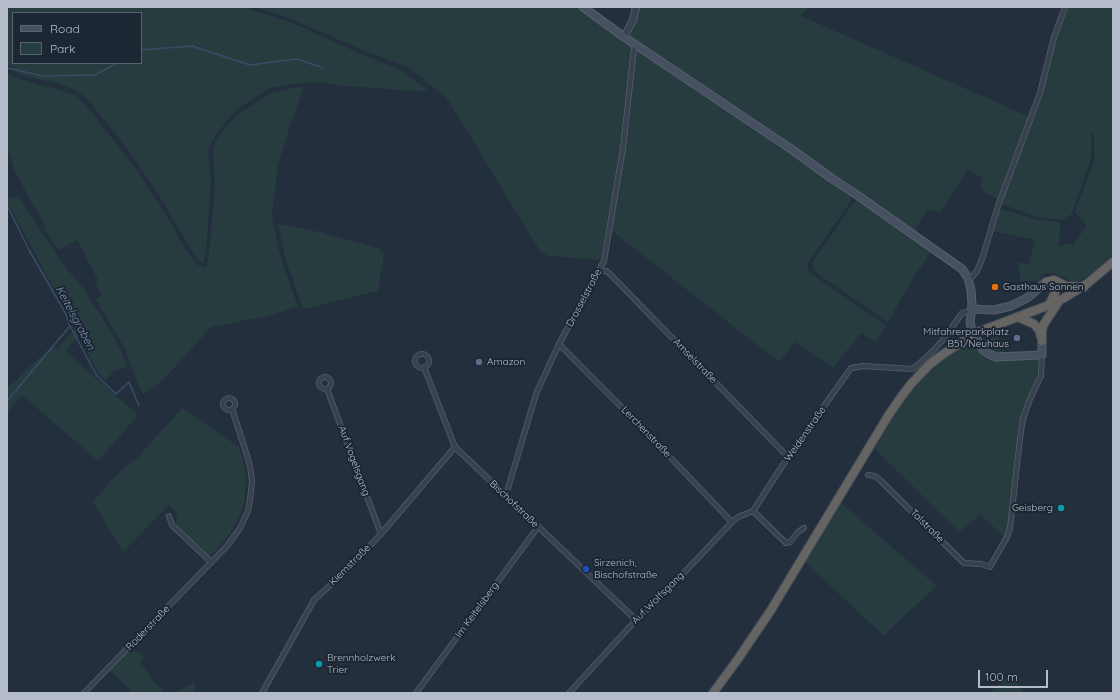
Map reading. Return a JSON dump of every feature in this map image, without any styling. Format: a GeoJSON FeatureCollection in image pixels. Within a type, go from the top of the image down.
{"type":"FeatureCollection","features":[{"type":"Feature","properties":{"kind":"highway"},"geometry":{"type":"LineString","coordinates":[[713,693],[738,659],[770,610],[888,416],[914,380],[929,365],[969,337],[978,332],[1060,300],[1084,287],[1113,262]]}},
{"type":"Feature","properties":{"kind":"highway"},"geometry":{"type":"LineString","coordinates":[[1046,282],[1054,280],[1066,286],[1084,287]]}},
{"type":"Feature","properties":{"kind":"highway"},"geometry":{"type":"LineString","coordinates":[[1046,282],[1053,285],[1055,290],[1049,305]]}},
{"type":"Feature","properties":{"kind":"highway"},"geometry":{"type":"LineString","coordinates":[[1042,341],[1042,330],[1044,324],[1060,300]]}},
{"type":"Feature","properties":{"kind":"highway"},"geometry":{"type":"LineString","coordinates":[[1017,317],[1032,323],[1037,327],[1042,341]]}},
{"type":"Feature","properties":{"kind":"main road"},"geometry":{"type":"LineString","coordinates":[[583,7],[635,45],[794,151],[962,269],[969,280],[971,290],[972,311],[970,323],[973,333],[983,350],[996,357],[1042,355],[1042,341]]}},
{"type":"Feature","properties":{"kind":"main road"},"geometry":{"type":"LineString","coordinates":[[972,311],[994,310],[1011,306],[1027,298],[1046,282]]}},
{"type":"Feature","properties":{"kind":"street"},"geometry":{"type":"LineString","coordinates":[[624,37],[633,20],[636,7]]}},
{"type":"Feature","properties":{"kind":"street"},"geometry":{"type":"LineString","coordinates":[[969,280],[977,271],[998,206],[1040,93],[1054,37],[1065,7]]}},
{"type":"Feature","properties":{"kind":"street","name":"Drosselstraße"},"geometry":{"type":"LineString","coordinates":[[506,495],[536,394],[559,344],[604,261],[623,148],[635,45]]}},
{"type":"Feature","properties":{"kind":"street","name":"Amselstraße"},"geometry":{"type":"LineString","coordinates":[[599,270],[609,273],[788,457]]}},
{"type":"Feature","properties":{"kind":"street","name":"Weidenstraße"},"geometry":{"type":"LineString","coordinates":[[753,511],[788,457],[851,368],[863,366],[913,369],[929,355],[962,313],[972,311]]}},
{"type":"Feature","properties":{"kind":"street","name":"Lerchenstraße"},"geometry":{"type":"LineString","coordinates":[[559,344],[732,522]]}},
{"type":"Feature","properties":{"kind":"street","name":"Talstraße"},"geometry":{"type":"LineString","coordinates":[[868,475],[875,476],[881,481],[964,563],[981,564],[990,567],[1007,537],[1010,528],[1023,419],[1030,399],[1041,376],[1042,355]]}},
{"type":"Feature","properties":{"kind":"street","name":"Bischofstraße"},"geometry":{"type":"LineString","coordinates":[[424,368],[455,447],[636,620]]}},
{"type":"Feature","properties":{"kind":"street","name":"Auf Vogelsgang"},"geometry":{"type":"LineString","coordinates":[[328,389],[381,534]]}},
{"type":"Feature","properties":{"kind":"street","name":"Roderstraße"},"geometry":{"type":"LineString","coordinates":[[84,693],[212,562],[233,539],[240,528],[250,500],[252,481],[250,466],[232,409]]}},
{"type":"Feature","properties":{"kind":"street","name":"Kiemstraße"},"geometry":{"type":"LineString","coordinates":[[262,693],[314,600],[348,569],[381,534],[455,447]]}},
{"type":"Feature","properties":{"kind":"street"},"geometry":{"type":"LineString","coordinates":[[753,511],[786,543],[790,542],[798,532],[804,528]]}},
{"type":"Feature","properties":{"kind":"street","name":"Auf Wolfsgang"},"geometry":{"type":"LineString","coordinates":[[569,693],[636,620],[681,576],[732,522],[738,517],[753,511]]}},
{"type":"Feature","properties":{"kind":"street"},"geometry":{"type":"LineString","coordinates":[[169,516],[172,525],[212,562]]}},
{"type":"Feature","properties":{"kind":"street","name":"Im Keitelsberg"},"geometry":{"type":"LineString","coordinates":[[416,693],[538,527]]}},
{"type":"Feature","properties":{"kind":"green space"},"geometry":{"type":"Polygon","coordinates":[[[7,7],[244,7],[290,22],[403,71],[429,92],[346,86],[318,82],[291,84],[271,88],[236,110],[216,135],[208,149],[211,179],[206,252],[203,263],[197,259],[157,192],[128,150],[82,94],[74,89],[48,80],[45,81],[18,74],[16,69],[7,65],[7,7]]]}},
{"type":"Feature","properties":{"kind":"green space"},"geometry":{"type":"Polygon","coordinates":[[[254,7],[579,7],[631,44],[632,51],[622,136],[601,258],[590,259],[548,256],[540,251],[448,100],[410,69],[286,17],[254,7]]]}},
{"type":"Feature","properties":{"kind":"green space"},"geometry":{"type":"Polygon","coordinates":[[[638,7],[809,7],[801,16],[1030,117],[998,200],[980,189],[982,178],[968,169],[941,212],[927,210],[913,233],[630,37],[638,7]]]}},
{"type":"Feature","properties":{"kind":"green space"},"geometry":{"type":"Polygon","coordinates":[[[1066,7],[1113,7],[1113,255],[1102,266],[1075,283],[1052,273],[1046,273],[1040,276],[1041,281],[1037,285],[1036,280],[1021,282],[1018,262],[1029,265],[1035,240],[992,231],[999,210],[1001,209],[1038,220],[1060,222],[1059,246],[1070,243],[1073,245],[1087,225],[1075,212],[1094,160],[1094,135],[1091,133],[1091,157],[1071,215],[1063,220],[1041,218],[1001,204],[1028,130],[1057,30],[1066,7]]]}},
{"type":"Feature","properties":{"kind":"green space"},"geometry":{"type":"Polygon","coordinates":[[[639,51],[763,133],[851,195],[851,201],[808,263],[808,269],[812,274],[886,326],[876,342],[861,333],[833,368],[795,342],[779,362],[611,230],[630,114],[635,56],[639,51]]]}},
{"type":"Feature","properties":{"kind":"green space"},"geometry":{"type":"Polygon","coordinates":[[[7,73],[20,79],[76,95],[90,110],[138,172],[196,264],[205,268],[207,266],[209,254],[215,188],[213,150],[215,142],[229,123],[241,112],[269,94],[301,86],[303,89],[278,166],[272,216],[279,252],[298,307],[267,316],[211,327],[163,380],[143,394],[125,349],[96,299],[102,295],[95,284],[98,280],[77,240],[59,250],[44,229],[46,228],[15,172],[7,146],[7,73]]]}},
{"type":"Feature","properties":{"kind":"green space"},"geometry":{"type":"Polygon","coordinates":[[[17,197],[20,199],[67,269],[82,287],[102,317],[120,348],[127,367],[114,371],[105,381],[98,372],[79,336],[65,351],[138,415],[98,461],[22,395],[7,413],[7,387],[52,346],[57,350],[75,328],[7,201],[7,198],[17,197]]]}},
{"type":"Feature","properties":{"kind":"green space"},"geometry":{"type":"Polygon","coordinates":[[[859,201],[931,251],[888,322],[815,272],[812,264],[853,203],[859,201]]]}},
{"type":"Feature","properties":{"kind":"green space"},"geometry":{"type":"Polygon","coordinates":[[[278,224],[320,232],[378,248],[384,253],[378,291],[304,309],[285,258],[278,224]]]}},
{"type":"Feature","properties":{"kind":"green space"},"geometry":{"type":"Polygon","coordinates":[[[999,332],[998,342],[1003,353],[996,353],[986,348],[982,342],[993,337],[991,334],[999,332]]]}},
{"type":"Feature","properties":{"kind":"green space"},"geometry":{"type":"Polygon","coordinates":[[[974,343],[983,353],[1034,359],[1038,360],[1039,363],[1038,376],[1025,405],[1018,427],[1009,522],[1004,537],[981,515],[959,532],[875,449],[885,429],[902,402],[928,372],[942,359],[955,351],[974,343]]]}},
{"type":"Feature","properties":{"kind":"green space"},"geometry":{"type":"Polygon","coordinates":[[[182,408],[239,447],[246,479],[244,504],[241,514],[230,534],[211,556],[208,556],[177,527],[176,512],[169,505],[123,552],[93,502],[115,476],[139,456],[182,408]]]}},
{"type":"Feature","properties":{"kind":"green space"},"geometry":{"type":"Polygon","coordinates":[[[841,503],[937,586],[884,636],[805,562],[841,503]]]}},
{"type":"Feature","properties":{"kind":"green space"},"geometry":{"type":"Polygon","coordinates":[[[130,651],[140,653],[144,659],[140,662],[150,675],[149,677],[165,693],[133,693],[110,671],[126,653],[130,651]]]}},
{"type":"Feature","properties":{"kind":"green space"},"geometry":{"type":"Polygon","coordinates":[[[1012,673],[1023,693],[989,693],[1012,673]]]}},
{"type":"Feature","properties":{"kind":"green space"},"geometry":{"type":"Polygon","coordinates":[[[194,682],[196,687],[193,691],[194,693],[176,693],[194,682]]]}},
{"type":"Feature","properties":{"kind":"waterway"},"geometry":{"type":"LineString","coordinates":[[142,50],[192,46],[250,65],[297,59],[323,68]]}},
{"type":"Feature","properties":{"kind":"waterway"},"geometry":{"type":"LineString","coordinates":[[7,68],[43,76],[95,75],[115,64]]}},
{"type":"Feature","properties":{"kind":"waterway","name":"Keitelsgraben"},"geometry":{"type":"LineString","coordinates":[[7,205],[29,250],[66,314],[70,326],[97,376],[116,394],[129,382],[139,406]]}},
{"type":"Feature","properties":{"kind":"waterway"},"geometry":{"type":"LineString","coordinates":[[7,401],[70,326]]}},
{"type":"Feature","properties":{"kind":"place","name":"Gasthaus Sonnen"},"geometry":{"type":"Point","coordinates":[995,287]}},
{"type":"Feature","properties":{"kind":"place","name":"Mitfahrerparkplatz B51/Neuhaus"},"geometry":{"type":"Point","coordinates":[1017,338]}},
{"type":"Feature","properties":{"kind":"place","name":"Amazon"},"geometry":{"type":"Point","coordinates":[479,362]}},
{"type":"Feature","properties":{"kind":"place","name":"Geisberg"},"geometry":{"type":"Point","coordinates":[1061,508]}},
{"type":"Feature","properties":{"kind":"place","name":"Sirzenich, Bischofstraße"},"geometry":{"type":"Point","coordinates":[586,569]}},
{"type":"Feature","properties":{"kind":"place","name":"Brennholzwerk Trier"},"geometry":{"type":"Point","coordinates":[319,664]}}]}
